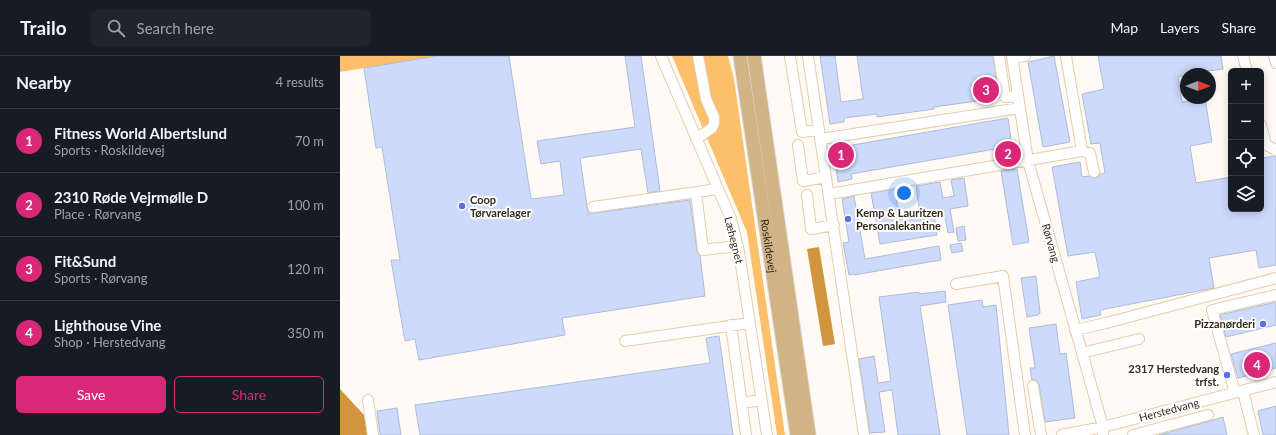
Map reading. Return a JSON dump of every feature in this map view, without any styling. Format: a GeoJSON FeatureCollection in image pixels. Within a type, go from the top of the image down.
{"type":"FeatureCollection","features":[{"type":"Feature","properties":{"kind":"main road","name":"Roskildevej"},"geometry":{"type":"LineString","coordinates":[[740,56],[796,435]]}},
{"type":"Feature","properties":{"kind":"main road","name":"Roskildevej"},"geometry":{"type":"LineString","coordinates":[[753,58],[809,435]]}},
{"type":"Feature","properties":{"kind":"street","name":"Læhegnet"},"geometry":{"type":"LineString","coordinates":[[661,56],[731,219],[750,323],[767,435]]}},
{"type":"Feature","properties":{"kind":"street"},"geometry":{"type":"LineString","coordinates":[[696,139],[712,128],[714,123],[714,117],[706,99],[698,56]]}},
{"type":"Feature","properties":{"kind":"street"},"geometry":{"type":"LineString","coordinates":[[790,56],[802,132],[820,135],[1020,108]]}},
{"type":"Feature","properties":{"kind":"street"},"geometry":{"type":"LineString","coordinates":[[808,56],[864,435]]}},
{"type":"Feature","properties":{"kind":"street"},"geometry":{"type":"LineString","coordinates":[[999,56],[1006,98],[1018,96]]}},
{"type":"Feature","properties":{"kind":"street"},"geometry":{"type":"LineString","coordinates":[[1012,57],[1025,56]]}},
{"type":"Feature","properties":{"kind":"street"},"geometry":{"type":"LineString","coordinates":[[1066,56],[1082,151]]}},
{"type":"Feature","properties":{"kind":"street"},"geometry":{"type":"LineString","coordinates":[[1242,56],[1246,68]]}},
{"type":"Feature","properties":{"kind":"street"},"geometry":{"type":"LineString","coordinates":[[1274,56],[1276,63]]}},
{"type":"Feature","properties":{"kind":"street","name":"Rørvang"},"geometry":{"type":"LineString","coordinates":[[1012,57],[1028,161],[1103,431]]}},
{"type":"Feature","properties":{"kind":"street"},"geometry":{"type":"LineString","coordinates":[[1264,137],[1266,145],[1276,150]]}},
{"type":"Feature","properties":{"kind":"street"},"geometry":{"type":"LineString","coordinates":[[798,145],[803,181],[826,177]]}},
{"type":"Feature","properties":{"kind":"street"},"geometry":{"type":"LineString","coordinates":[[829,194],[1082,151],[1090,153],[1094,172]]}},
{"type":"Feature","properties":{"kind":"street"},"geometry":{"type":"LineString","coordinates":[[593,207],[718,189]]}},
{"type":"Feature","properties":{"kind":"street"},"geometry":{"type":"LineString","coordinates":[[696,192],[703,250],[737,246]]}},
{"type":"Feature","properties":{"kind":"street"},"geometry":{"type":"LineString","coordinates":[[807,195],[811,228],[834,225]]}},
{"type":"Feature","properties":{"kind":"street"},"geometry":{"type":"LineString","coordinates":[[956,284],[1003,276],[1025,435]]}},
{"type":"Feature","properties":{"kind":"street"},"geometry":{"type":"LineString","coordinates":[[1075,330],[1276,278]]}},
{"type":"Feature","properties":{"kind":"street"},"geometry":{"type":"LineString","coordinates":[[1254,435],[1212,310],[1276,295]]}},
{"type":"Feature","properties":{"kind":"street"},"geometry":{"type":"LineString","coordinates":[[625,341],[750,323]]}},
{"type":"Feature","properties":{"kind":"street"},"geometry":{"type":"LineString","coordinates":[[731,325],[746,435]]}},
{"type":"Feature","properties":{"kind":"street"},"geometry":{"type":"LineString","coordinates":[[1082,353],[1139,339]]}},
{"type":"Feature","properties":{"kind":"street","name":"Herstedvang"},"geometry":{"type":"LineString","coordinates":[[1062,435],[1114,430],[1276,382]]}},
{"type":"Feature","properties":{"kind":"street"},"geometry":{"type":"LineString","coordinates":[[1033,386],[1041,435]]}},
{"type":"Feature","properties":{"kind":"street"},"geometry":{"type":"LineString","coordinates":[[368,400],[373,435]]}},
{"type":"Feature","properties":{"kind":"street"},"geometry":{"type":"LineString","coordinates":[[742,403],[761,400]]}},
{"type":"Feature","properties":{"kind":"street"},"geometry":{"type":"LineString","coordinates":[[1133,435],[1208,415]]}},
{"type":"Feature","properties":{"kind":"shaded area"},"geometry":{"type":"Polygon","coordinates":[[[340,56],[437,56],[340,72],[340,56]]]}},
{"type":"Feature","properties":{"kind":"shaded area"},"geometry":{"type":"Polygon","coordinates":[[[672,56],[728,56],[734,79],[785,435],[777,435],[747,232],[672,56]]]}},
{"type":"Feature","properties":{"kind":"shaded area"},"geometry":{"type":"Polygon","coordinates":[[[819,247],[835,344],[823,346],[807,249],[819,247]]]}},
{"type":"Feature","properties":{"kind":"shaded area"},"geometry":{"type":"Polygon","coordinates":[[[340,389],[364,415],[367,435],[340,435],[340,389]]]}},
{"type":"Feature","properties":{"kind":"building","name":"Coop Tørvarelager"},"geometry":{"type":"Polygon","coordinates":[[[437,56],[509,56],[531,199],[564,195],[560,161],[541,164],[537,141],[635,127],[625,56],[641,56],[660,191],[648,193],[641,149],[580,158],[588,213],[690,200],[697,251],[700,256],[705,296],[562,318],[565,335],[419,360],[415,339],[405,341],[391,260],[400,260],[382,147],[376,148],[364,68],[437,56]]]}},
{"type":"Feature","properties":{"kind":"building"},"geometry":{"type":"Polygon","coordinates":[[[820,56],[835,56],[841,102],[863,99],[857,56],[993,56],[999,98],[877,117],[877,114],[844,118],[844,122],[830,124],[820,56]]]}},
{"type":"Feature","properties":{"kind":"building"},"geometry":{"type":"Polygon","coordinates":[[[1054,56],[1070,142],[1043,147],[1028,62],[1054,56]]]}},
{"type":"Feature","properties":{"kind":"building"},"geometry":{"type":"Polygon","coordinates":[[[1098,56],[1221,56],[1223,69],[1180,68],[1180,76],[1178,77],[1180,104],[1206,104],[1212,142],[1190,146],[1196,183],[1228,178],[1228,212],[1264,212],[1264,158],[1276,156],[1276,265],[1259,268],[1256,250],[1209,258],[1214,288],[1100,310],[1101,315],[1082,319],[1076,282],[1100,277],[1095,252],[1068,256],[1052,167],[1080,162],[1082,177],[1089,176],[1095,178],[1100,174],[1105,173],[1100,143],[1091,144],[1082,94],[1104,89],[1098,56]]]}},
{"type":"Feature","properties":{"kind":"building"},"geometry":{"type":"Polygon","coordinates":[[[1008,118],[1013,155],[1003,157],[1001,148],[851,174],[852,179],[838,182],[833,144],[847,142],[847,146],[1008,118]]]}},
{"type":"Feature","properties":{"kind":"building"},"geometry":{"type":"Polygon","coordinates":[[[1017,169],[1029,242],[1013,245],[1001,171],[1017,169]]]}},
{"type":"Feature","properties":{"kind":"building"},"geometry":{"type":"Polygon","coordinates":[[[964,178],[968,206],[950,209],[954,232],[948,233],[944,212],[934,214],[937,235],[880,244],[871,193],[895,189],[899,218],[920,214],[916,186],[940,182],[943,198],[954,196],[951,180],[964,178]]]}},
{"type":"Feature","properties":{"kind":"building"},"geometry":{"type":"Polygon","coordinates":[[[854,196],[865,259],[939,246],[941,260],[849,275],[843,243],[849,242],[842,199],[854,196]]]}},
{"type":"Feature","properties":{"kind":"building"},"geometry":{"type":"Polygon","coordinates":[[[964,226],[966,240],[958,241],[956,228],[964,226]]]}},
{"type":"Feature","properties":{"kind":"building"},"geometry":{"type":"Polygon","coordinates":[[[961,243],[963,251],[952,253],[950,245],[961,243]]]}},
{"type":"Feature","properties":{"kind":"building"},"geometry":{"type":"Polygon","coordinates":[[[1036,276],[1040,313],[1038,315],[1027,317],[1021,278],[1036,276]]]}},
{"type":"Feature","properties":{"kind":"building"},"geometry":{"type":"Polygon","coordinates":[[[945,291],[946,302],[920,306],[940,435],[898,435],[892,390],[879,392],[885,432],[870,433],[859,359],[874,356],[878,383],[891,381],[879,297],[919,292],[919,294],[945,291]]]}},
{"type":"Feature","properties":{"kind":"building"},"geometry":{"type":"Polygon","coordinates":[[[982,300],[983,307],[996,305],[1009,435],[967,435],[948,305],[982,300]]]}},
{"type":"Feature","properties":{"kind":"building"},"geometry":{"type":"Polygon","coordinates":[[[1276,302],[1276,325],[1226,337],[1220,315],[1276,302]]]}},
{"type":"Feature","properties":{"kind":"building"},"geometry":{"type":"Polygon","coordinates":[[[1056,324],[1060,354],[1066,353],[1075,418],[1045,422],[1039,385],[1036,380],[1032,380],[1030,368],[1035,368],[1029,328],[1056,324]]]}},
{"type":"Feature","properties":{"kind":"building"},"geometry":{"type":"Polygon","coordinates":[[[719,336],[733,435],[420,435],[415,405],[710,363],[706,338],[719,336]]]}},
{"type":"Feature","properties":{"kind":"building"},"geometry":{"type":"Polygon","coordinates":[[[1276,343],[1276,368],[1238,378],[1231,354],[1276,343]]]}},
{"type":"Feature","properties":{"kind":"building"},"geometry":{"type":"Polygon","coordinates":[[[1276,406],[1276,435],[1263,435],[1258,411],[1276,406]]]}},
{"type":"Feature","properties":{"kind":"building"},"geometry":{"type":"Polygon","coordinates":[[[397,408],[401,435],[380,435],[377,411],[397,408]]]}},
{"type":"Feature","properties":{"kind":"building"},"geometry":{"type":"Polygon","coordinates":[[[1223,417],[1227,435],[1159,435],[1210,421],[1223,417]]]}},
{"type":"Feature","properties":{"kind":"place","name":"Fit&Sund"},"geometry":{"type":"Point","coordinates":[986,90]}},
{"type":"Feature","properties":{"kind":"place","name":"2310 Røde Vejrmølle D"},"geometry":{"type":"Point","coordinates":[1008,154]}},
{"type":"Feature","properties":{"kind":"place","name":"Fitness World Albertslund"},"geometry":{"type":"Point","coordinates":[841,155]}},
{"type":"Feature","properties":{"kind":"place","name":"Coop Tørvarelager"},"geometry":{"type":"Point","coordinates":[462,206]}},
{"type":"Feature","properties":{"kind":"place","name":"Kemp & Lauritzen Personalekantine"},"geometry":{"type":"Point","coordinates":[848,219]}},
{"type":"Feature","properties":{"kind":"place","name":"Pizzanørderi"},"geometry":{"type":"Point","coordinates":[1263,324]}},
{"type":"Feature","properties":{"kind":"place","name":"Lighthouse Vine"},"geometry":{"type":"Point","coordinates":[1257,365]}},
{"type":"Feature","properties":{"kind":"place","name":"2317 Herstedvang trfst."},"geometry":{"type":"Point","coordinates":[1227,375]}}]}
